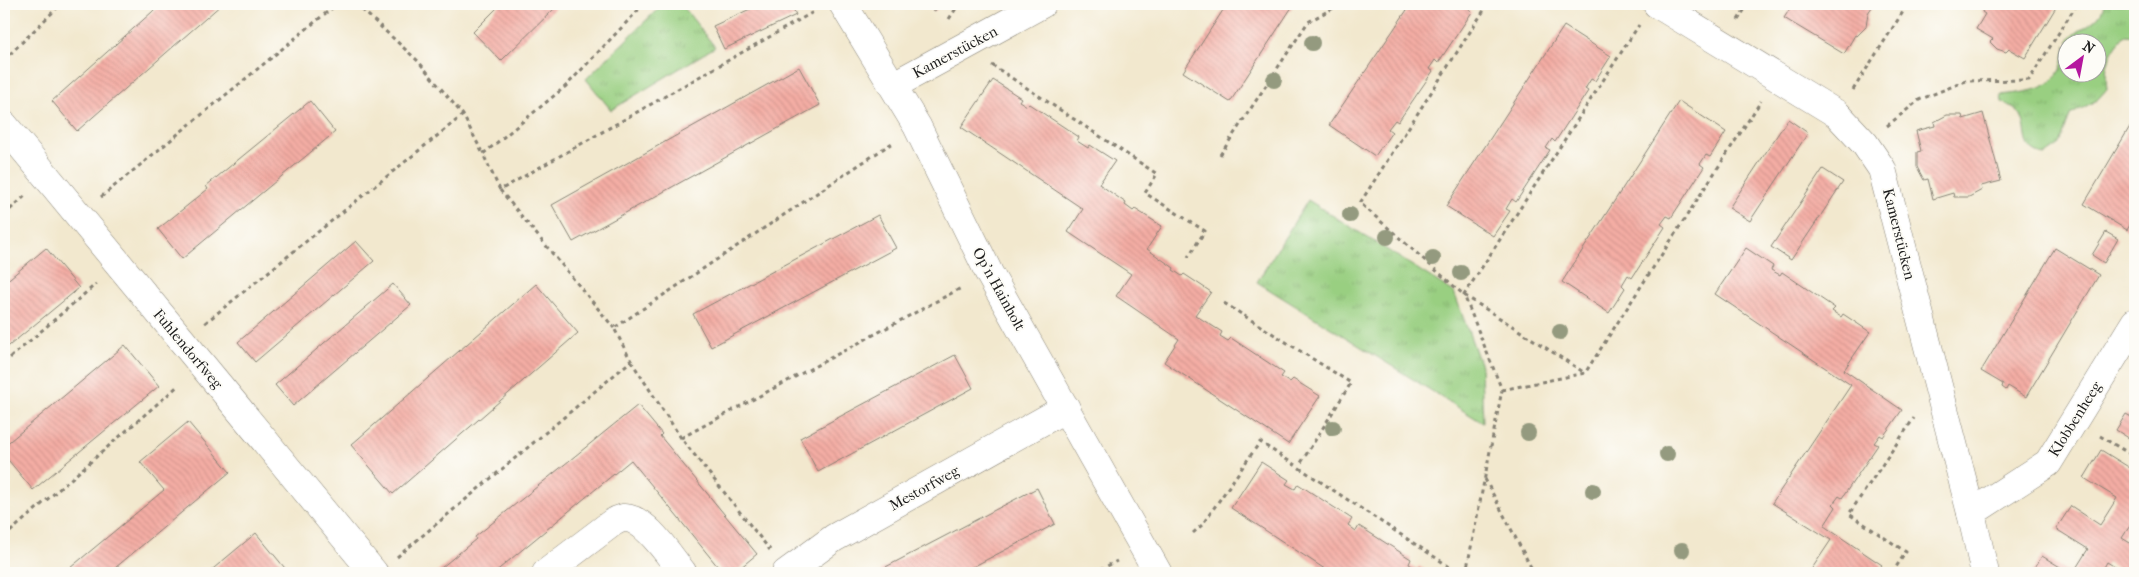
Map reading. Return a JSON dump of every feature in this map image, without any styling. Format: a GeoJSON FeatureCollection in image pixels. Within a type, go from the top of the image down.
{"type":"FeatureCollection","features":[{"type":"Feature","properties":{"kind":"street","name":"Kamerstücken"},"geometry":{"type":"LineString","coordinates":[[894,85],[1042,4]]}},
{"type":"Feature","properties":{"kind":"street","name":"Op'n Hainholt"},"geometry":{"type":"LineString","coordinates":[[832,6],[894,85],[917,126],[989,273],[1158,573]]}},
{"type":"Feature","properties":{"kind":"street","name":"Kamerstücken"},"geometry":{"type":"LineString","coordinates":[[1650,12],[1777,77],[1838,114],[1866,144],[1882,169],[1972,513],[1985,573]]}},
{"type":"Feature","properties":{"kind":"street","name":"Fuhlendorfweg"},"geometry":{"type":"LineString","coordinates":[[4,124],[202,366],[383,567]]}},
{"type":"Feature","properties":{"kind":"street","name":"Klobbenheeg"},"geometry":{"type":"LineString","coordinates":[[1972,513],[2048,463],[2135,322]]}},
{"type":"Feature","properties":{"kind":"street","name":"Mestorfweg"},"geometry":{"type":"LineString","coordinates":[[786,573],[834,538],[1066,408]]}},
{"type":"Feature","properties":{"kind":"street"},"geometry":{"type":"LineString","coordinates":[[546,573],[612,523],[623,518],[636,520],[646,528],[683,573]]}},
{"type":"Feature","properties":{"kind":"path"},"geometry":{"type":"LineString","coordinates":[[4,60],[60,4]]}},
{"type":"Feature","properties":{"kind":"path"},"geometry":{"type":"LineString","coordinates":[[78,216],[337,4]]}},
{"type":"Feature","properties":{"kind":"path"},"geometry":{"type":"LineString","coordinates":[[356,4],[418,61],[463,115],[484,154],[500,190],[614,328],[631,361],[681,438],[786,573]]}},
{"type":"Feature","properties":{"kind":"path"},"geometry":{"type":"LineString","coordinates":[[484,154],[566,86],[644,4]]}},
{"type":"Feature","properties":{"kind":"path"},"geometry":{"type":"LineString","coordinates":[[1220,155],[1308,22],[1336,8],[1338,4]]}},
{"type":"Feature","properties":{"kind":"path"},"geometry":{"type":"LineString","coordinates":[[1488,4],[1360,203],[1464,295],[1585,373]]}},
{"type":"Feature","properties":{"kind":"path"},"geometry":{"type":"LineString","coordinates":[[1838,114],[1908,4]]}},
{"type":"Feature","properties":{"kind":"path"},"geometry":{"type":"LineString","coordinates":[[1866,144],[1919,100],[1966,81],[2029,80],[2077,4]]}},
{"type":"Feature","properties":{"kind":"path"},"geometry":{"type":"LineString","coordinates":[[500,190],[832,6]]}},
{"type":"Feature","properties":{"kind":"path"},"geometry":{"type":"LineString","coordinates":[[1464,295],[1650,12]]}},
{"type":"Feature","properties":{"kind":"path"},"geometry":{"type":"LineString","coordinates":[[970,44],[982,59],[1157,174],[1145,193],[1205,231],[1188,257]]}},
{"type":"Feature","properties":{"kind":"path"},"geometry":{"type":"LineString","coordinates":[[1502,390],[1585,373],[1777,77]]}},
{"type":"Feature","properties":{"kind":"path"},"geometry":{"type":"LineString","coordinates":[[182,342],[463,115]]}},
{"type":"Feature","properties":{"kind":"path"},"geometry":{"type":"LineString","coordinates":[[614,328],[917,126]]}},
{"type":"Feature","properties":{"kind":"path"},"geometry":{"type":"LineString","coordinates":[[4,363],[118,265]]}},
{"type":"Feature","properties":{"kind":"path"},"geometry":{"type":"LineString","coordinates":[[681,438],[989,273]]}},
{"type":"Feature","properties":{"kind":"path"},"geometry":{"type":"LineString","coordinates":[[1464,295],[1502,390],[1466,573]]}},
{"type":"Feature","properties":{"kind":"path"},"geometry":{"type":"LineString","coordinates":[[1224,303],[1351,383],[1299,466]]}},
{"type":"Feature","properties":{"kind":"path"},"geometry":{"type":"LineString","coordinates":[[383,567],[631,361]]}},
{"type":"Feature","properties":{"kind":"path"},"geometry":{"type":"LineString","coordinates":[[4,537],[202,366]]}},
{"type":"Feature","properties":{"kind":"path"},"geometry":{"type":"LineString","coordinates":[[1892,573],[1906,552],[1850,514],[1937,384]]}},
{"type":"Feature","properties":{"kind":"path"},"geometry":{"type":"LineString","coordinates":[[2074,421],[2135,457]]}},
{"type":"Feature","properties":{"kind":"path"},"geometry":{"type":"LineString","coordinates":[[1193,533],[1202,525],[1260,442],[1459,573]]}},
{"type":"Feature","properties":{"kind":"path"},"geometry":{"type":"LineString","coordinates":[[1485,478],[1534,573]]}},
{"type":"Feature","properties":{"kind":"green space"},"geometry":{"type":"Polygon","coordinates":[[[663,4],[681,4],[715,47],[611,110],[586,79],[663,4]]]}},
{"type":"Feature","properties":{"kind":"green space"},"geometry":{"type":"Polygon","coordinates":[[[2104,4],[2135,4],[2135,36],[2125,35],[2111,54],[2106,73],[2106,32],[2077,32],[2094,21],[2102,11],[2104,4]]]}},
{"type":"Feature","properties":{"kind":"green space"},"geometry":{"type":"Polygon","coordinates":[[[2106,73],[2107,89],[2097,100],[2070,115],[2060,144],[2044,155],[2030,148],[2021,116],[2017,110],[2002,102],[2001,95],[2037,89],[2056,76],[2056,82],[2106,82],[2106,73]]]}},
{"type":"Feature","properties":{"kind":"green space"},"geometry":{"type":"Polygon","coordinates":[[[1308,200],[1454,292],[1481,366],[1483,423],[1257,282],[1308,200]]]}},
{"type":"Feature","properties":{"kind":"building"},"geometry":{"type":"Polygon","coordinates":[[[161,4],[222,4],[77,131],[52,101],[161,4]]]}},
{"type":"Feature","properties":{"kind":"building"},"geometry":{"type":"Polygon","coordinates":[[[501,4],[559,4],[501,61],[473,32],[501,4]]]}},
{"type":"Feature","properties":{"kind":"building"},"geometry":{"type":"Polygon","coordinates":[[[761,4],[791,4],[796,15],[724,49],[713,26],[761,4]]]}},
{"type":"Feature","properties":{"kind":"building"},"geometry":{"type":"Polygon","coordinates":[[[923,4],[940,4],[935,11],[923,4]]]}},
{"type":"Feature","properties":{"kind":"building"},"geometry":{"type":"Polygon","coordinates":[[[1227,4],[1294,4],[1230,102],[1183,72],[1227,4]]]}},
{"type":"Feature","properties":{"kind":"building"},"geometry":{"type":"Polygon","coordinates":[[[1411,4],[1473,4],[1469,10],[1472,12],[1438,63],[1435,60],[1429,69],[1433,71],[1398,122],[1395,120],[1388,129],[1392,132],[1375,156],[1329,125],[1411,4]]]}},
{"type":"Feature","properties":{"kind":"building"},"geometry":{"type":"Polygon","coordinates":[[[1793,4],[1874,4],[1868,13],[1866,27],[1857,36],[1855,35],[1844,54],[1784,18],[1793,4]]]}},
{"type":"Feature","properties":{"kind":"building"},"geometry":{"type":"Polygon","coordinates":[[[1985,4],[2058,4],[2025,58],[2009,49],[2006,52],[1997,49],[1990,42],[1993,39],[1976,29],[1985,14],[1982,12],[1985,4]]]}},
{"type":"Feature","properties":{"kind":"building"},"geometry":{"type":"Polygon","coordinates":[[[1564,26],[1611,56],[1595,81],[1591,79],[1585,89],[1588,91],[1555,142],[1552,139],[1546,148],[1550,150],[1516,202],[1512,199],[1506,209],[1510,211],[1493,236],[1446,206],[1564,26]]]}},
{"type":"Feature","properties":{"kind":"building"},"geometry":{"type":"Polygon","coordinates":[[[799,67],[820,105],[573,242],[552,205],[799,67]]]}},
{"type":"Feature","properties":{"kind":"building"},"geometry":{"type":"Polygon","coordinates":[[[993,80],[1021,98],[1019,101],[1027,106],[1029,104],[1079,137],[1077,141],[1088,148],[1090,145],[1115,161],[1099,184],[1126,203],[1125,205],[1133,211],[1135,209],[1162,226],[1147,249],[1174,268],[1173,270],[1182,276],[1184,274],[1211,292],[1195,315],[1222,332],[1220,336],[1228,341],[1231,338],[1284,373],[1281,377],[1290,382],[1293,379],[1320,396],[1288,444],[1164,362],[1179,339],[1116,296],[1131,274],[1068,232],[1083,209],[961,127],[993,80]]]}},
{"type":"Feature","properties":{"kind":"building"},"geometry":{"type":"Polygon","coordinates":[[[310,101],[335,132],[182,259],[158,229],[208,189],[206,186],[310,101]]]}},
{"type":"Feature","properties":{"kind":"building"},"geometry":{"type":"Polygon","coordinates":[[[1679,101],[1726,132],[1710,157],[1706,155],[1700,164],[1704,167],[1671,218],[1667,216],[1661,224],[1665,227],[1632,278],[1628,275],[1622,285],[1625,288],[1609,313],[1562,282],[1679,101]]]}},
{"type":"Feature","properties":{"kind":"building"},"geometry":{"type":"Polygon","coordinates":[[[1983,113],[2001,181],[1981,186],[1982,190],[1969,197],[1954,197],[1953,193],[1933,199],[1928,179],[1924,180],[1917,167],[1917,152],[1921,151],[1916,131],[1935,126],[1934,122],[1947,115],[1962,115],[1963,119],[1983,113]]]}},
{"type":"Feature","properties":{"kind":"building"},"geometry":{"type":"Polygon","coordinates":[[[2135,118],[2135,216],[2127,230],[2084,204],[2135,118]]]}},
{"type":"Feature","properties":{"kind":"building"},"geometry":{"type":"Polygon","coordinates":[[[1788,119],[1808,133],[1750,221],[1729,208],[1788,119]]]}},
{"type":"Feature","properties":{"kind":"building"},"geometry":{"type":"Polygon","coordinates":[[[1823,169],[1843,182],[1791,260],[1771,247],[1823,169]]]}},
{"type":"Feature","properties":{"kind":"building"},"geometry":{"type":"Polygon","coordinates":[[[878,215],[896,248],[711,347],[693,314],[878,215]]]}},
{"type":"Feature","properties":{"kind":"building"},"geometry":{"type":"Polygon","coordinates":[[[2106,232],[2118,239],[2104,263],[2092,255],[2106,232]]]}},
{"type":"Feature","properties":{"kind":"building"},"geometry":{"type":"Polygon","coordinates":[[[356,241],[374,261],[255,362],[238,342],[356,241]]]}},
{"type":"Feature","properties":{"kind":"building"},"geometry":{"type":"Polygon","coordinates":[[[46,248],[79,288],[4,350],[4,283],[46,248]]]}},
{"type":"Feature","properties":{"kind":"building"},"geometry":{"type":"Polygon","coordinates":[[[1746,248],[1773,266],[1771,270],[1780,275],[1782,272],[1835,308],[1832,311],[1841,317],[1843,314],[1870,332],[1844,370],[1902,410],[1883,437],[1880,435],[1874,443],[1878,445],[1842,498],[1839,496],[1833,504],[1836,507],[1824,526],[1882,565],[1876,573],[1809,573],[1831,540],[1772,503],[1851,385],[1715,294],[1746,248]]]}},
{"type":"Feature","properties":{"kind":"building"},"geometry":{"type":"Polygon","coordinates":[[[2055,248],[2099,275],[2026,397],[2008,386],[2006,390],[2002,387],[2003,384],[1981,371],[2055,248]]]}},
{"type":"Feature","properties":{"kind":"building"},"geometry":{"type":"Polygon","coordinates":[[[393,284],[411,305],[293,406],[275,385],[393,284]]]}},
{"type":"Feature","properties":{"kind":"building"},"geometry":{"type":"Polygon","coordinates":[[[536,284],[578,333],[393,494],[351,445],[536,284]]]}},
{"type":"Feature","properties":{"kind":"building"},"geometry":{"type":"Polygon","coordinates":[[[125,345],[159,386],[33,490],[4,455],[4,446],[125,345]]]}},
{"type":"Feature","properties":{"kind":"building"},"geometry":{"type":"Polygon","coordinates":[[[955,355],[973,388],[818,472],[800,438],[955,355]]]}},
{"type":"Feature","properties":{"kind":"building"},"geometry":{"type":"Polygon","coordinates":[[[638,405],[662,434],[660,436],[757,554],[734,573],[723,573],[631,460],[494,573],[435,573],[476,539],[475,537],[638,405]]]}},
{"type":"Feature","properties":{"kind":"building"},"geometry":{"type":"Polygon","coordinates":[[[2126,414],[2135,419],[2135,442],[2116,430],[2126,414]]]}},
{"type":"Feature","properties":{"kind":"building"},"geometry":{"type":"Polygon","coordinates":[[[188,422],[230,472],[109,573],[64,573],[164,490],[140,462],[188,422]]]}},
{"type":"Feature","properties":{"kind":"building"},"geometry":{"type":"Polygon","coordinates":[[[2101,450],[2135,471],[2135,518],[2122,538],[2135,546],[2135,573],[2125,573],[2107,562],[2101,573],[2073,573],[2088,549],[2056,529],[2071,506],[2100,525],[2117,498],[2084,478],[2101,450]]]}},
{"type":"Feature","properties":{"kind":"building"},"geometry":{"type":"Polygon","coordinates":[[[1261,462],[1289,480],[1286,484],[1295,489],[1298,484],[1352,519],[1348,525],[1356,531],[1359,526],[1411,559],[1409,564],[1417,569],[1419,566],[1430,573],[1331,573],[1231,508],[1261,462]]]}},
{"type":"Feature","properties":{"kind":"building"},"geometry":{"type":"Polygon","coordinates":[[[1037,488],[1055,524],[961,573],[882,573],[880,570],[1037,488]]]}},
{"type":"Feature","properties":{"kind":"building"},"geometry":{"type":"Polygon","coordinates":[[[256,533],[289,573],[208,573],[256,533]]]}},
{"type":"Feature","properties":{"kind":"building"},"geometry":{"type":"Polygon","coordinates":[[[2042,556],[2070,573],[2032,572],[2042,556]]]}}]}
